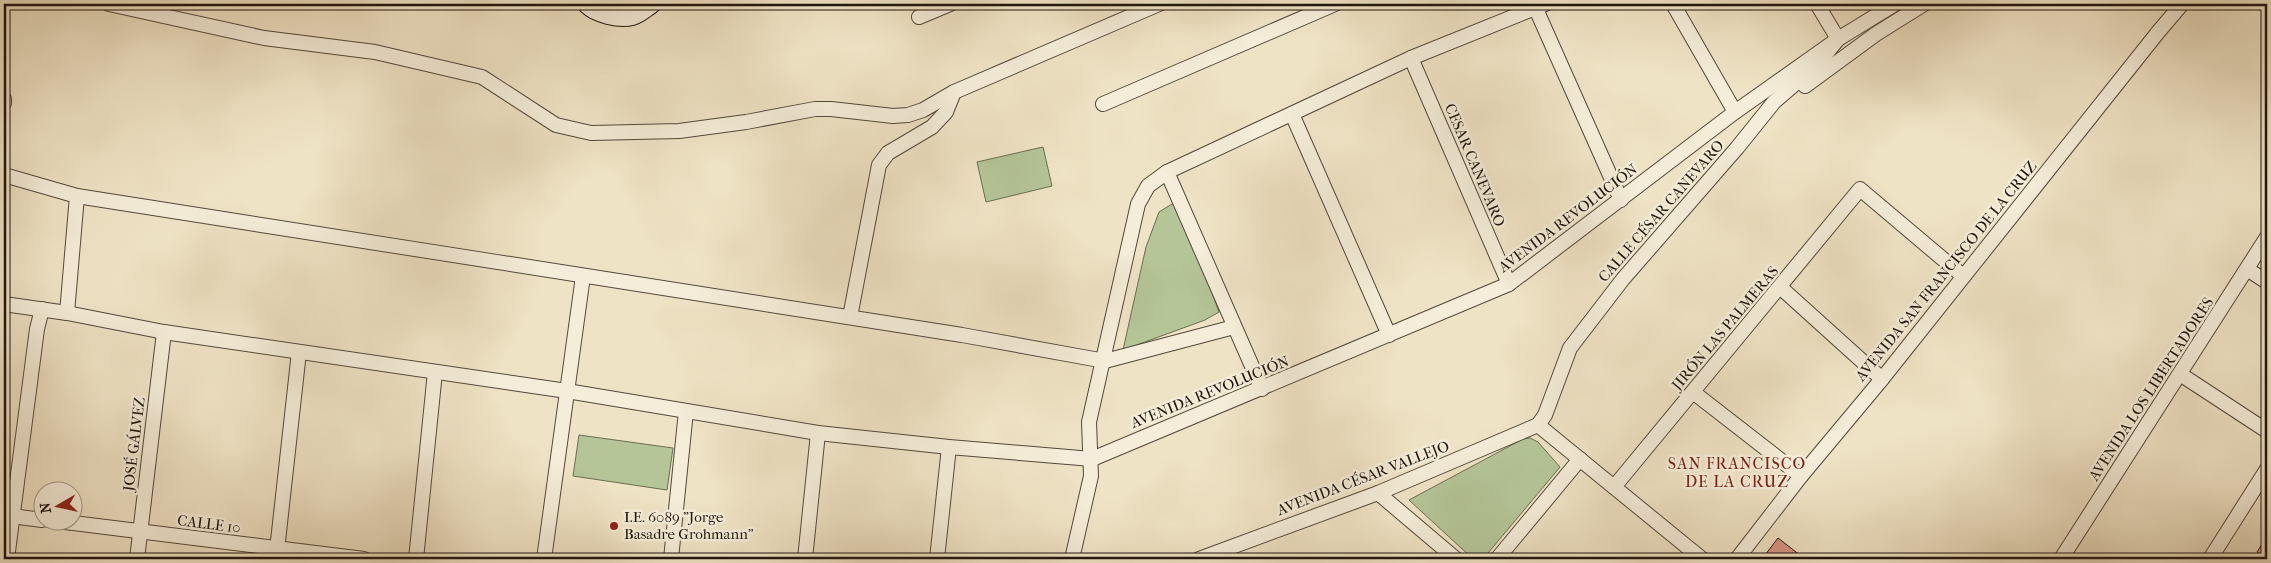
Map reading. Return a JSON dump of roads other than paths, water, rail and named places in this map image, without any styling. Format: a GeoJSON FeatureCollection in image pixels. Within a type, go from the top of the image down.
{"type":"FeatureCollection","features":[{"type":"Feature","properties":{"kind":"street"},"geometry":{"type":"LineString","coordinates":[[109,4],[264,38],[375,52],[482,77],[556,125],[591,133],[679,130],[746,122],[815,109],[893,116],[908,115],[923,110],[954,92],[1159,4]]}},
{"type":"Feature","properties":{"kind":"street"},"geometry":{"type":"LineString","coordinates":[[588,4],[593,8],[608,13],[631,15],[650,4]]}},
{"type":"Feature","properties":{"kind":"street"},"geometry":{"type":"LineString","coordinates":[[919,17],[950,4]]}},
{"type":"Feature","properties":{"kind":"street"},"geometry":{"type":"LineString","coordinates":[[1103,104],[1335,4]]}},
{"type":"Feature","properties":{"kind":"street"},"geometry":{"type":"LineString","coordinates":[[1673,4],[1735,112]]}},
{"type":"Feature","properties":{"kind":"street"},"geometry":{"type":"LineString","coordinates":[[1817,4],[1838,39]]}},
{"type":"Feature","properties":{"kind":"street","name":"AVENIDA REVOLUCIÓN"},"geometry":{"type":"LineString","coordinates":[[1092,459],[1509,284],[1735,112],[1838,39],[1894,4]]}},
{"type":"Feature","properties":{"kind":"street"},"geometry":{"type":"LineString","coordinates":[[1757,123],[1876,34],[1924,4]]}},
{"type":"Feature","properties":{"kind":"street","name":"AVENIDA SAN FRANCISCO DE LA CRUZ"},"geometry":{"type":"LineString","coordinates":[[1737,559],[1801,476],[1882,379],[2182,4]]}},
{"type":"Feature","properties":{"kind":"street"},"geometry":{"type":"LineString","coordinates":[[1072,559],[1091,476],[1092,459],[1088,443],[1090,422],[1105,361],[1138,204],[1148,186],[1167,172],[1411,58],[1540,6],[1620,200]]}},
{"type":"Feature","properties":{"kind":"street","name":"CALLE CÉSAR CANEVARO"},"geometry":{"type":"LineString","coordinates":[[1538,425],[1545,415],[1570,348],[1623,279],[1774,102],[1818,64],[1838,39]]}},
{"type":"Feature","properties":{"kind":"street","name":"CESAR CANEVARO"},"geometry":{"type":"LineString","coordinates":[[1411,58],[1509,284]]}},
{"type":"Feature","properties":{"kind":"street"},"geometry":{"type":"LineString","coordinates":[[850,317],[879,165],[888,153],[932,127],[946,112],[954,92]]}},
{"type":"Feature","properties":{"kind":"street"},"geometry":{"type":"LineString","coordinates":[[1292,114],[1389,335]]}},
{"type":"Feature","properties":{"kind":"street"},"geometry":{"type":"LineString","coordinates":[[1167,172],[1262,389]]}},
{"type":"Feature","properties":{"kind":"street"},"geometry":{"type":"LineString","coordinates":[[4,175],[78,196],[850,317],[1105,361],[1234,327]]}},
{"type":"Feature","properties":{"kind":"street","name":"JIRÓN LAS PALMERAS"},"geometry":{"type":"LineString","coordinates":[[1614,487],[1860,189],[1963,276]]}},
{"type":"Feature","properties":{"kind":"street"},"geometry":{"type":"LineString","coordinates":[[67,313],[78,196]]}},
{"type":"Feature","properties":{"kind":"street","name":"AVENIDA LOS LIBERTADORES"},"geometry":{"type":"LineString","coordinates":[[2061,559],[2267,236]]}},
{"type":"Feature","properties":{"kind":"street"},"geometry":{"type":"LineString","coordinates":[[2247,269],[2267,282]]}},
{"type":"Feature","properties":{"kind":"street"},"geometry":{"type":"LineString","coordinates":[[544,559],[583,276]]}},
{"type":"Feature","properties":{"kind":"street"},"geometry":{"type":"LineString","coordinates":[[1780,287],[1882,379]]}},
{"type":"Feature","properties":{"kind":"street"},"geometry":{"type":"LineString","coordinates":[[4,304],[67,313],[164,332],[567,391],[818,433],[949,447],[1092,459]]}},
{"type":"Feature","properties":{"kind":"street"},"geometry":{"type":"LineString","coordinates":[[7,559],[8,516],[37,330],[42,309]]}},
{"type":"Feature","properties":{"kind":"street","name":"JOSÉ GÁLVEZ"},"geometry":{"type":"LineString","coordinates":[[137,559],[164,332]]}},
{"type":"Feature","properties":{"kind":"street"},"geometry":{"type":"LineString","coordinates":[[277,554],[299,352]]}},
{"type":"Feature","properties":{"kind":"street"},"geometry":{"type":"LineString","coordinates":[[416,559],[435,372]]}},
{"type":"Feature","properties":{"kind":"street"},"geometry":{"type":"LineString","coordinates":[[2180,374],[2267,430]]}},
{"type":"Feature","properties":{"kind":"street"},"geometry":{"type":"LineString","coordinates":[[1693,392],[1801,476]]}},
{"type":"Feature","properties":{"kind":"street"},"geometry":{"type":"LineString","coordinates":[[671,559],[686,411]]}},
{"type":"Feature","properties":{"kind":"street"},"geometry":{"type":"LineString","coordinates":[[1538,425],[1702,559]]}},
{"type":"Feature","properties":{"kind":"street","name":"AVENIDA CÉSAR VALLEJO"},"geometry":{"type":"LineString","coordinates":[[1199,559],[1222,555],[1378,493],[1538,425]]}},
{"type":"Feature","properties":{"kind":"street"},"geometry":{"type":"LineString","coordinates":[[805,559],[818,433]]}},
{"type":"Feature","properties":{"kind":"street"},"geometry":{"type":"LineString","coordinates":[[937,559],[949,447]]}},
{"type":"Feature","properties":{"kind":"street"},"geometry":{"type":"LineString","coordinates":[[1497,559],[1580,459]]}},
{"type":"Feature","properties":{"kind":"street"},"geometry":{"type":"LineString","coordinates":[[2210,559],[2267,469]]}},
{"type":"Feature","properties":{"kind":"street"},"geometry":{"type":"LineString","coordinates":[[1378,493],[1456,559]]}},
{"type":"Feature","properties":{"kind":"street"},"geometry":{"type":"LineString","coordinates":[[8,516],[32,519]]}},
{"type":"Feature","properties":{"kind":"street","name":"CALLE 10"},"geometry":{"type":"LineString","coordinates":[[82,524],[277,554],[364,559]]}},
{"type":"Feature","properties":{"kind":"place","name":"I.E. 6089 \"Jorge Basadre Grohmann\""},"geometry":{"type":"Point","coordinates":[614,526]}},
{"type":"Feature","properties":{"kind":"district","name":"SAN FRANCISCO DE LA CRUZ"},"geometry":{"type":"Point","coordinates":[1737,472]}}]}
